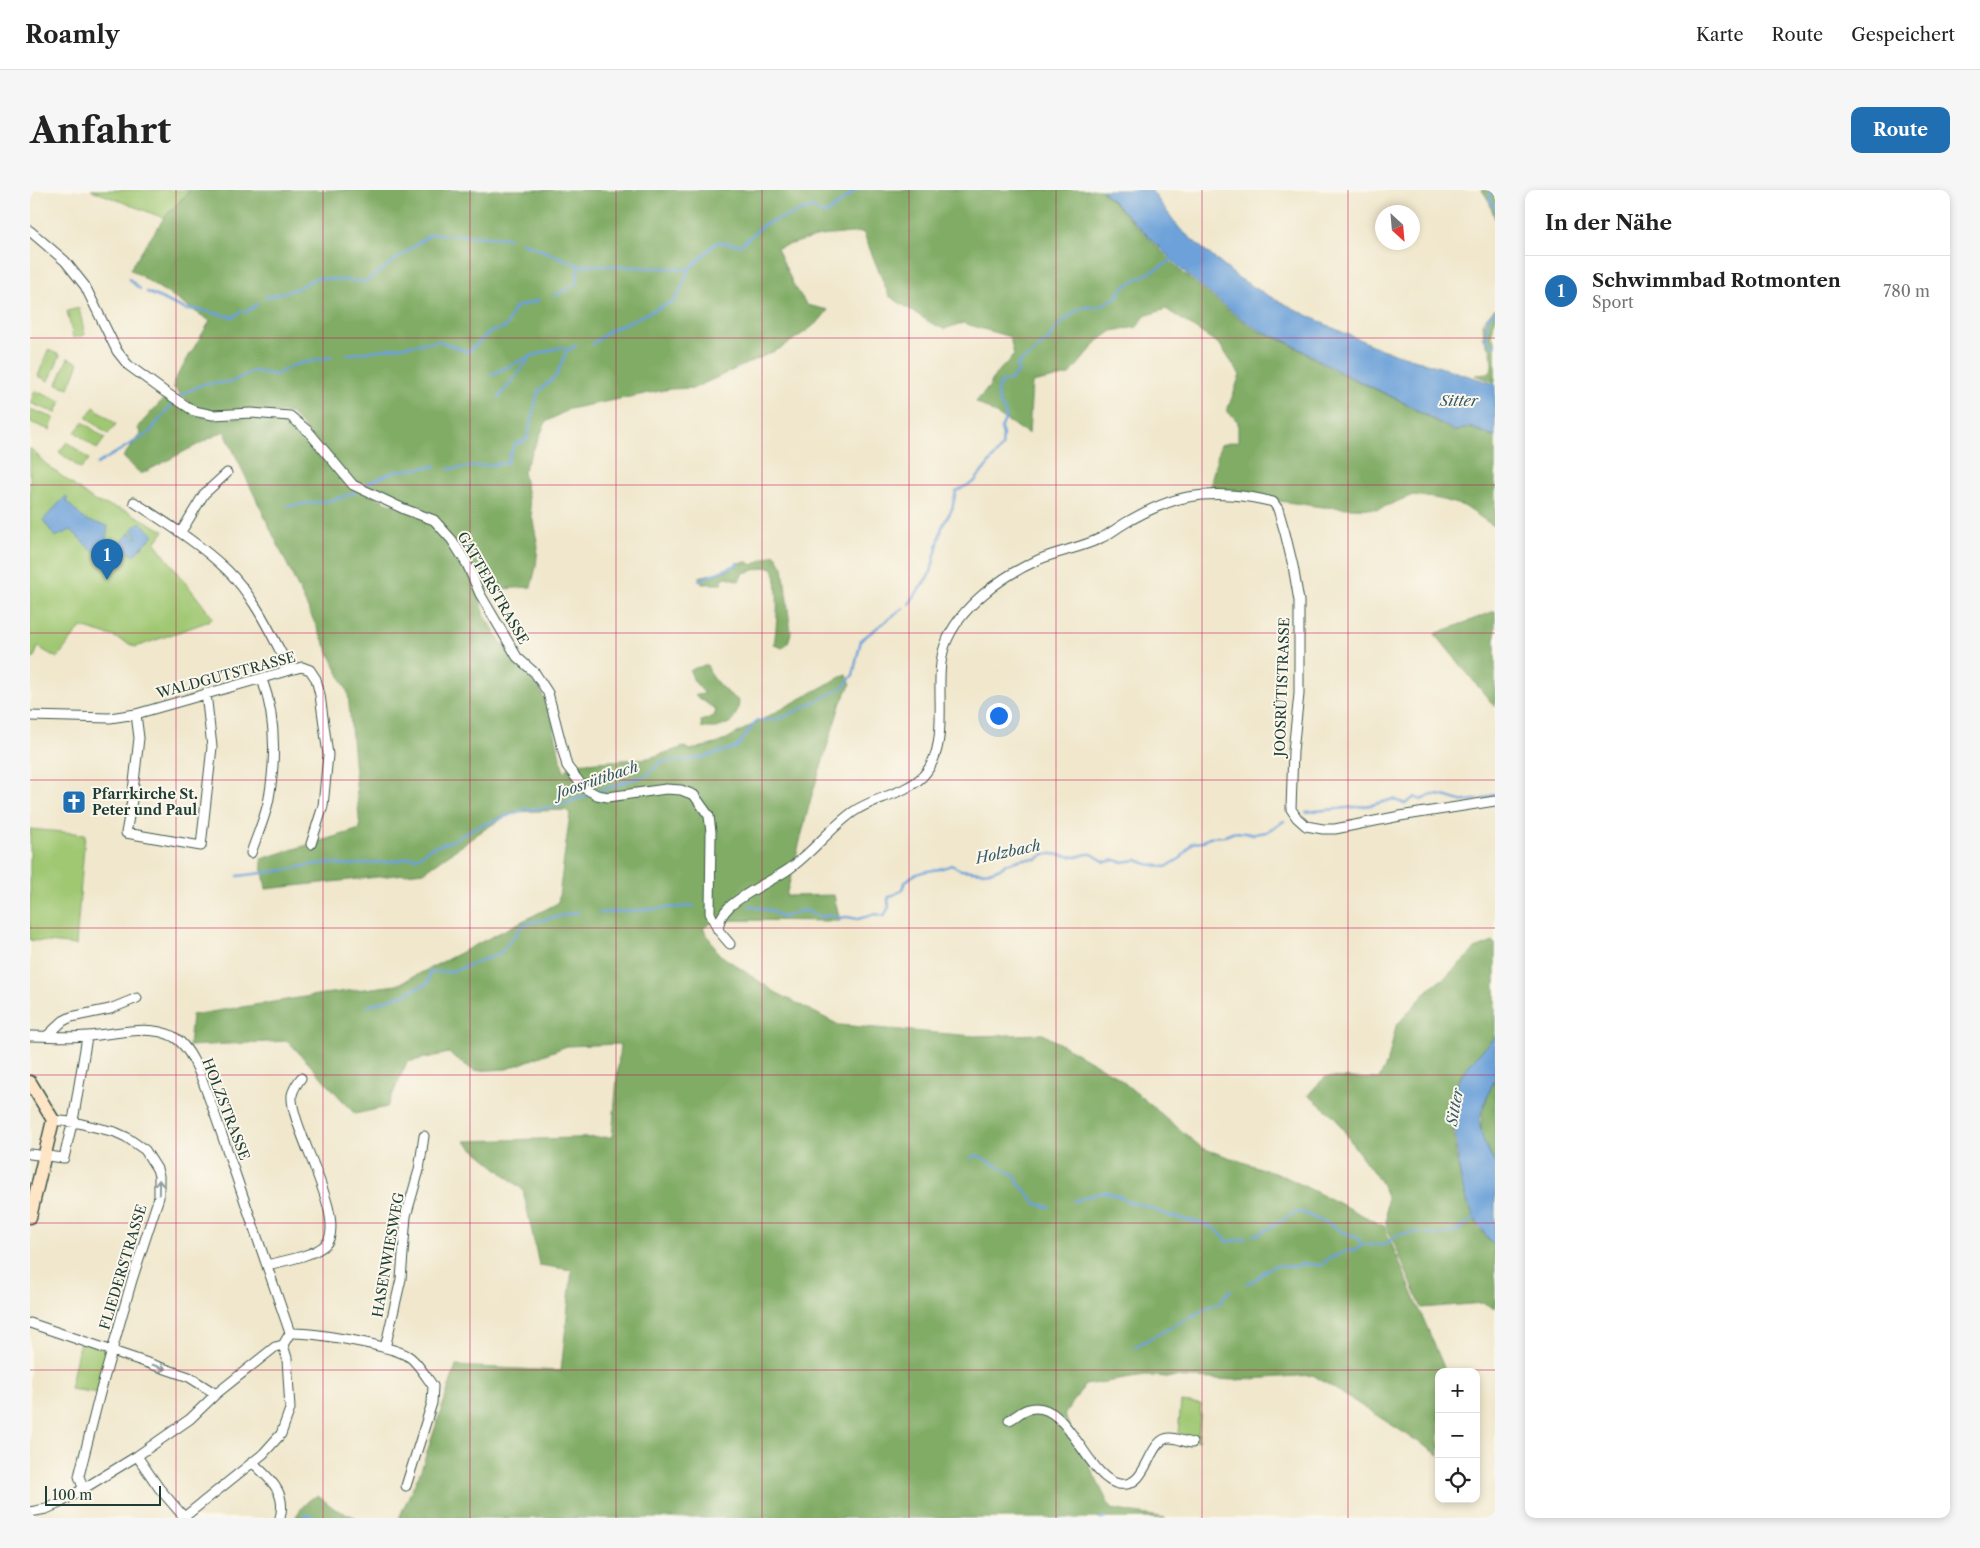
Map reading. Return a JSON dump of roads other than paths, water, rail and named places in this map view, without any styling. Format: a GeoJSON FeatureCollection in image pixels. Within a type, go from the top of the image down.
{"type":"FeatureCollection","features":[{"type":"Feature","properties":{"kind":"street","name":"GATTERSTRASSE"},"geometry":{"type":"LineString","coordinates":[[30,231],[65,261],[85,286],[113,345],[128,365],[165,392],[194,411],[213,415],[251,413],[290,416],[308,431],[353,485],[404,509],[434,520],[452,540],[467,564],[480,594],[517,656],[534,673],[548,692],[567,766],[584,788],[593,793],[608,797],[666,789],[681,790],[694,795],[709,816],[711,832],[710,913],[718,930],[730,944]]}},
{"type":"Feature","properties":{"kind":"street"},"geometry":{"type":"LineString","coordinates":[[181,532],[204,494],[227,473]]}},
{"type":"Feature","properties":{"kind":"street","name":"JOOSRÜTISTRASSE"},"geometry":{"type":"LineString","coordinates":[[718,930],[721,915],[730,906],[788,870],[814,850],[835,827],[854,811],[908,786],[920,779],[929,769],[937,746],[940,720],[940,662],[954,628],[984,594],[1023,568],[1102,538],[1147,510],[1185,497],[1202,494],[1273,502],[1278,510],[1285,533],[1294,566],[1299,601],[1299,694],[1293,751],[1291,809],[1296,818],[1306,826],[1335,829],[1400,816],[1495,801]]}},
{"type":"Feature","properties":{"kind":"street"},"geometry":{"type":"LineString","coordinates":[[134,502],[181,532],[227,570],[248,595],[290,670]]}},
{"type":"Feature","properties":{"kind":"street","name":"WALDGUTSTRASSE"},"geometry":{"type":"LineString","coordinates":[[30,716],[110,718],[136,714],[290,670],[302,668],[310,670],[316,679],[320,695],[328,755],[324,806],[311,844]]}},
{"type":"Feature","properties":{"kind":"street"},"geometry":{"type":"LineString","coordinates":[[251,853],[269,799],[275,737],[262,679]]}},
{"type":"Feature","properties":{"kind":"street"},"geometry":{"type":"LineString","coordinates":[[136,714],[139,738],[126,833],[200,846],[212,747],[206,693]]}},
{"type":"Feature","properties":{"kind":"street"},"geometry":{"type":"LineString","coordinates":[[48,1036],[63,1020],[110,1009],[137,998]]}},
{"type":"Feature","properties":{"kind":"street","name":"HOLZSTRASSE"},"geometry":{"type":"LineString","coordinates":[[30,1036],[87,1036],[128,1032],[161,1032],[174,1038],[187,1050],[199,1072],[212,1106],[290,1333]]}},
{"type":"Feature","properties":{"kind":"street"},"geometry":{"type":"LineString","coordinates":[[30,1154],[64,1158],[87,1036]]}},
{"type":"Feature","properties":{"kind":"street"},"geometry":{"type":"LineString","coordinates":[[267,1265],[311,1253],[328,1241],[331,1232],[331,1223],[322,1186],[296,1117],[292,1094],[301,1078]]}},
{"type":"Feature","properties":{"kind":"street"},"geometry":{"type":"LineString","coordinates":[[30,1082],[53,1120],[30,1217]]}},
{"type":"Feature","properties":{"kind":"street","name":"FLIEDERSTRASSE"},"geometry":{"type":"LineString","coordinates":[[53,1120],[72,1122],[115,1132],[145,1150],[159,1176],[158,1196],[100,1393],[79,1476],[84,1488]]}},
{"type":"Feature","properties":{"kind":"street","name":"HASENWIESWEG"},"geometry":{"type":"LineString","coordinates":[[385,1348],[401,1279],[406,1216],[419,1170],[424,1136]]}},
{"type":"Feature","properties":{"kind":"street"},"geometry":{"type":"LineString","coordinates":[[30,1323],[189,1377],[216,1394]]}},
{"type":"Feature","properties":{"kind":"street"},"geometry":{"type":"LineString","coordinates":[[137,1456],[159,1488],[184,1518],[272,1445],[282,1434],[290,1402],[288,1366],[283,1345],[290,1333],[304,1332],[385,1348],[409,1356],[433,1386],[432,1404],[406,1486]]}},
{"type":"Feature","properties":{"kind":"street"},"geometry":{"type":"LineString","coordinates":[[30,1512],[46,1509],[137,1456],[190,1419],[216,1394],[275,1347],[283,1345]]}},
{"type":"Feature","properties":{"kind":"street"},"geometry":{"type":"LineString","coordinates":[[1009,1420],[1028,1409],[1038,1408],[1050,1412],[1070,1432],[1101,1475],[1113,1482],[1122,1484],[1131,1482],[1141,1474],[1152,1452],[1162,1440],[1168,1438],[1192,1443]]}},
{"type":"Feature","properties":{"kind":"street"},"geometry":{"type":"LineString","coordinates":[[252,1462],[267,1476],[282,1498],[283,1507],[280,1518]]}},
{"type":"Feature","properties":{"kind":"water","name":"Sitter"},"geometry":{"type":"Polygon","coordinates":[[[1102,190],[1151,190],[1180,229],[1237,277],[1267,295],[1331,327],[1381,349],[1495,384],[1495,436],[1469,427],[1455,431],[1401,401],[1336,370],[1288,342],[1261,331],[1236,315],[1185,273],[1102,190]]]}},
{"type":"Feature","properties":{"kind":"water"},"geometry":{"type":"Polygon","coordinates":[[[66,496],[68,499],[66,501],[85,520],[108,526],[106,539],[93,552],[71,530],[55,537],[43,520],[66,496]]]}},
{"type":"Feature","properties":{"kind":"water"},"geometry":{"type":"Polygon","coordinates":[[[140,522],[154,535],[133,556],[120,544],[130,532],[136,538],[137,536],[131,530],[140,522]]]}},
{"type":"Feature","properties":{"kind":"water","name":"Sitter"},"geometry":{"type":"Polygon","coordinates":[[[1495,1037],[1495,1078],[1479,1121],[1484,1143],[1495,1164],[1495,1246],[1475,1219],[1464,1192],[1458,1162],[1454,1112],[1456,1092],[1462,1075],[1495,1037]]]}},
{"type":"Feature","properties":{"kind":"waterway"},"geometry":{"type":"LineString","coordinates":[[593,344],[609,331],[676,300],[689,269],[717,242],[741,245],[763,225],[812,207],[825,215],[856,190]]}},
{"type":"Feature","properties":{"kind":"waterway"},"geometry":{"type":"LineString","coordinates":[[1490,190],[1490,201],[1495,208]]}},
{"type":"Feature","properties":{"kind":"waterway"},"geometry":{"type":"LineString","coordinates":[[265,298],[298,288],[315,278],[365,282],[431,234],[509,238]]}},
{"type":"Feature","properties":{"kind":"waterway"},"geometry":{"type":"LineString","coordinates":[[521,242],[579,265],[688,269]]}},
{"type":"Feature","properties":{"kind":"waterway","name":"Joosrütibach"},"geometry":{"type":"LineString","coordinates":[[909,604],[931,572],[942,527],[952,509],[956,491],[974,482],[1002,447],[1003,435],[1001,429],[1006,417],[997,394],[1002,382],[1011,380],[1018,372],[1017,365],[1048,340],[1055,329],[1072,314],[1082,307],[1099,307],[1118,296],[1122,288],[1174,259]]}},
{"type":"Feature","properties":{"kind":"waterway"},"geometry":{"type":"LineString","coordinates":[[554,296],[576,284],[579,265]]}},
{"type":"Feature","properties":{"kind":"waterway"},"geometry":{"type":"LineString","coordinates":[[129,279],[140,289]]}},
{"type":"Feature","properties":{"kind":"waterway"},"geometry":{"type":"LineString","coordinates":[[147,292],[187,310],[195,309],[233,317],[242,311],[247,312],[257,304]]}},
{"type":"Feature","properties":{"kind":"waterway"},"geometry":{"type":"LineString","coordinates":[[346,355],[439,341],[468,352],[490,332],[506,327],[514,308],[539,300]]}},
{"type":"Feature","properties":{"kind":"waterway"},"geometry":{"type":"LineString","coordinates":[[1495,312],[1488,317],[1486,339],[1495,346]]}},
{"type":"Feature","properties":{"kind":"waterway"},"geometry":{"type":"LineString","coordinates":[[448,469],[507,463],[514,445],[527,439],[538,392],[556,376],[567,350],[576,346]]}},
{"type":"Feature","properties":{"kind":"waterway"},"geometry":{"type":"LineString","coordinates":[[490,375],[531,356],[561,347],[567,350]]}},
{"type":"Feature","properties":{"kind":"waterway"},"geometry":{"type":"LineString","coordinates":[[179,396],[203,384],[231,382],[253,371],[276,375],[293,365],[332,357]]}},
{"type":"Feature","properties":{"kind":"waterway"},"geometry":{"type":"LineString","coordinates":[[499,397],[529,359]]}},
{"type":"Feature","properties":{"kind":"waterway"},"geometry":{"type":"LineString","coordinates":[[97,464],[149,433],[172,404]]}},
{"type":"Feature","properties":{"kind":"waterway"},"geometry":{"type":"LineString","coordinates":[[364,485],[393,472],[436,466]]}},
{"type":"Feature","properties":{"kind":"waterway"},"geometry":{"type":"LineString","coordinates":[[288,506],[332,500],[355,493]]}},
{"type":"Feature","properties":{"kind":"waterway"},"geometry":{"type":"LineString","coordinates":[[699,580],[739,564]]}},
{"type":"Feature","properties":{"kind":"waterway","name":"Joosrütibach"},"geometry":{"type":"LineString","coordinates":[[596,792],[649,774],[660,762],[697,759],[737,747],[756,721],[780,719],[842,688],[853,675],[861,640],[903,608]]}},
{"type":"Feature","properties":{"kind":"waterway","name":"Joosrütibach"},"geometry":{"type":"LineString","coordinates":[[238,876],[315,864],[347,865],[396,861],[411,857],[417,858],[430,848],[452,841],[474,828],[523,810],[555,807],[591,794]]}},
{"type":"Feature","properties":{"kind":"waterway","name":"Holzbach"},"geometry":{"type":"LineString","coordinates":[[1483,799],[1495,794]]}},
{"type":"Feature","properties":{"kind":"waterway","name":"Holzbach"},"geometry":{"type":"LineString","coordinates":[[1306,812],[1361,806],[1393,799],[1405,804],[1415,797],[1423,799],[1433,795],[1463,801],[1478,799]]}},
{"type":"Feature","properties":{"kind":"waterway","name":"Holzbach"},"geometry":{"type":"LineString","coordinates":[[749,906],[773,911],[779,916],[784,917],[803,910],[822,917],[831,915],[837,918],[858,919],[875,914],[884,916],[889,907],[889,897],[901,891],[910,878],[916,874],[951,865],[961,870],[982,872],[992,871],[1003,867],[1005,864],[1023,859],[1037,859],[1044,854],[1076,857],[1092,854],[1105,862],[1137,860],[1147,864],[1166,867],[1181,858],[1192,843],[1202,842],[1209,837],[1225,836],[1235,832],[1254,834],[1267,832],[1284,821]]}},
{"type":"Feature","properties":{"kind":"waterway","name":"Holzbach"},"geometry":{"type":"LineString","coordinates":[[599,913],[694,906]]}},
{"type":"Feature","properties":{"kind":"waterway","name":"Holzbach"},"geometry":{"type":"LineString","coordinates":[[368,1006],[405,994],[428,983],[430,972],[450,972],[499,954],[524,924],[578,912]]}},
{"type":"Feature","properties":{"kind":"waterway"},"geometry":{"type":"LineString","coordinates":[[971,1158],[977,1155],[1016,1176],[1019,1184],[1037,1204],[1049,1207]]}},
{"type":"Feature","properties":{"kind":"waterway"},"geometry":{"type":"LineString","coordinates":[[1074,1201],[1099,1193],[1109,1192],[1130,1202],[1171,1216],[1209,1226],[1216,1229],[1228,1242],[1246,1238]]}},
{"type":"Feature","properties":{"kind":"waterway"},"geometry":{"type":"LineString","coordinates":[[1253,1235],[1259,1234],[1296,1212],[1301,1212],[1335,1227],[1343,1233],[1354,1236],[1362,1245]]}},
{"type":"Feature","properties":{"kind":"waterway"},"geometry":{"type":"LineString","coordinates":[[1426,1233],[1439,1236],[1457,1231],[1476,1217]]}},
{"type":"Feature","properties":{"kind":"waterway"},"geometry":{"type":"LineString","coordinates":[[1247,1283],[1276,1265],[1293,1267],[1302,1264],[1322,1265],[1329,1258],[1345,1251],[1354,1251],[1362,1245],[1386,1244],[1399,1234],[1420,1232]]}},
{"type":"Feature","properties":{"kind":"waterway"},"geometry":{"type":"LineString","coordinates":[[1170,1328],[1221,1302],[1231,1290]]}},
{"type":"Feature","properties":{"kind":"waterway"},"geometry":{"type":"LineString","coordinates":[[1134,1347],[1168,1329]]}},
{"type":"Feature","properties":{"kind":"waterway"},"geometry":{"type":"LineString","coordinates":[[304,1514],[318,1518]]}},
{"type":"Feature","properties":{"kind":"place","name":"Schwimmbad Rotmonten"},"geometry":{"type":"Point","coordinates":[107,580]}},
{"type":"Feature","properties":{"kind":"place","name":"Pfarrkirche St. Peter und Paul"},"geometry":{"type":"Point","coordinates":[74,802]}}]}
